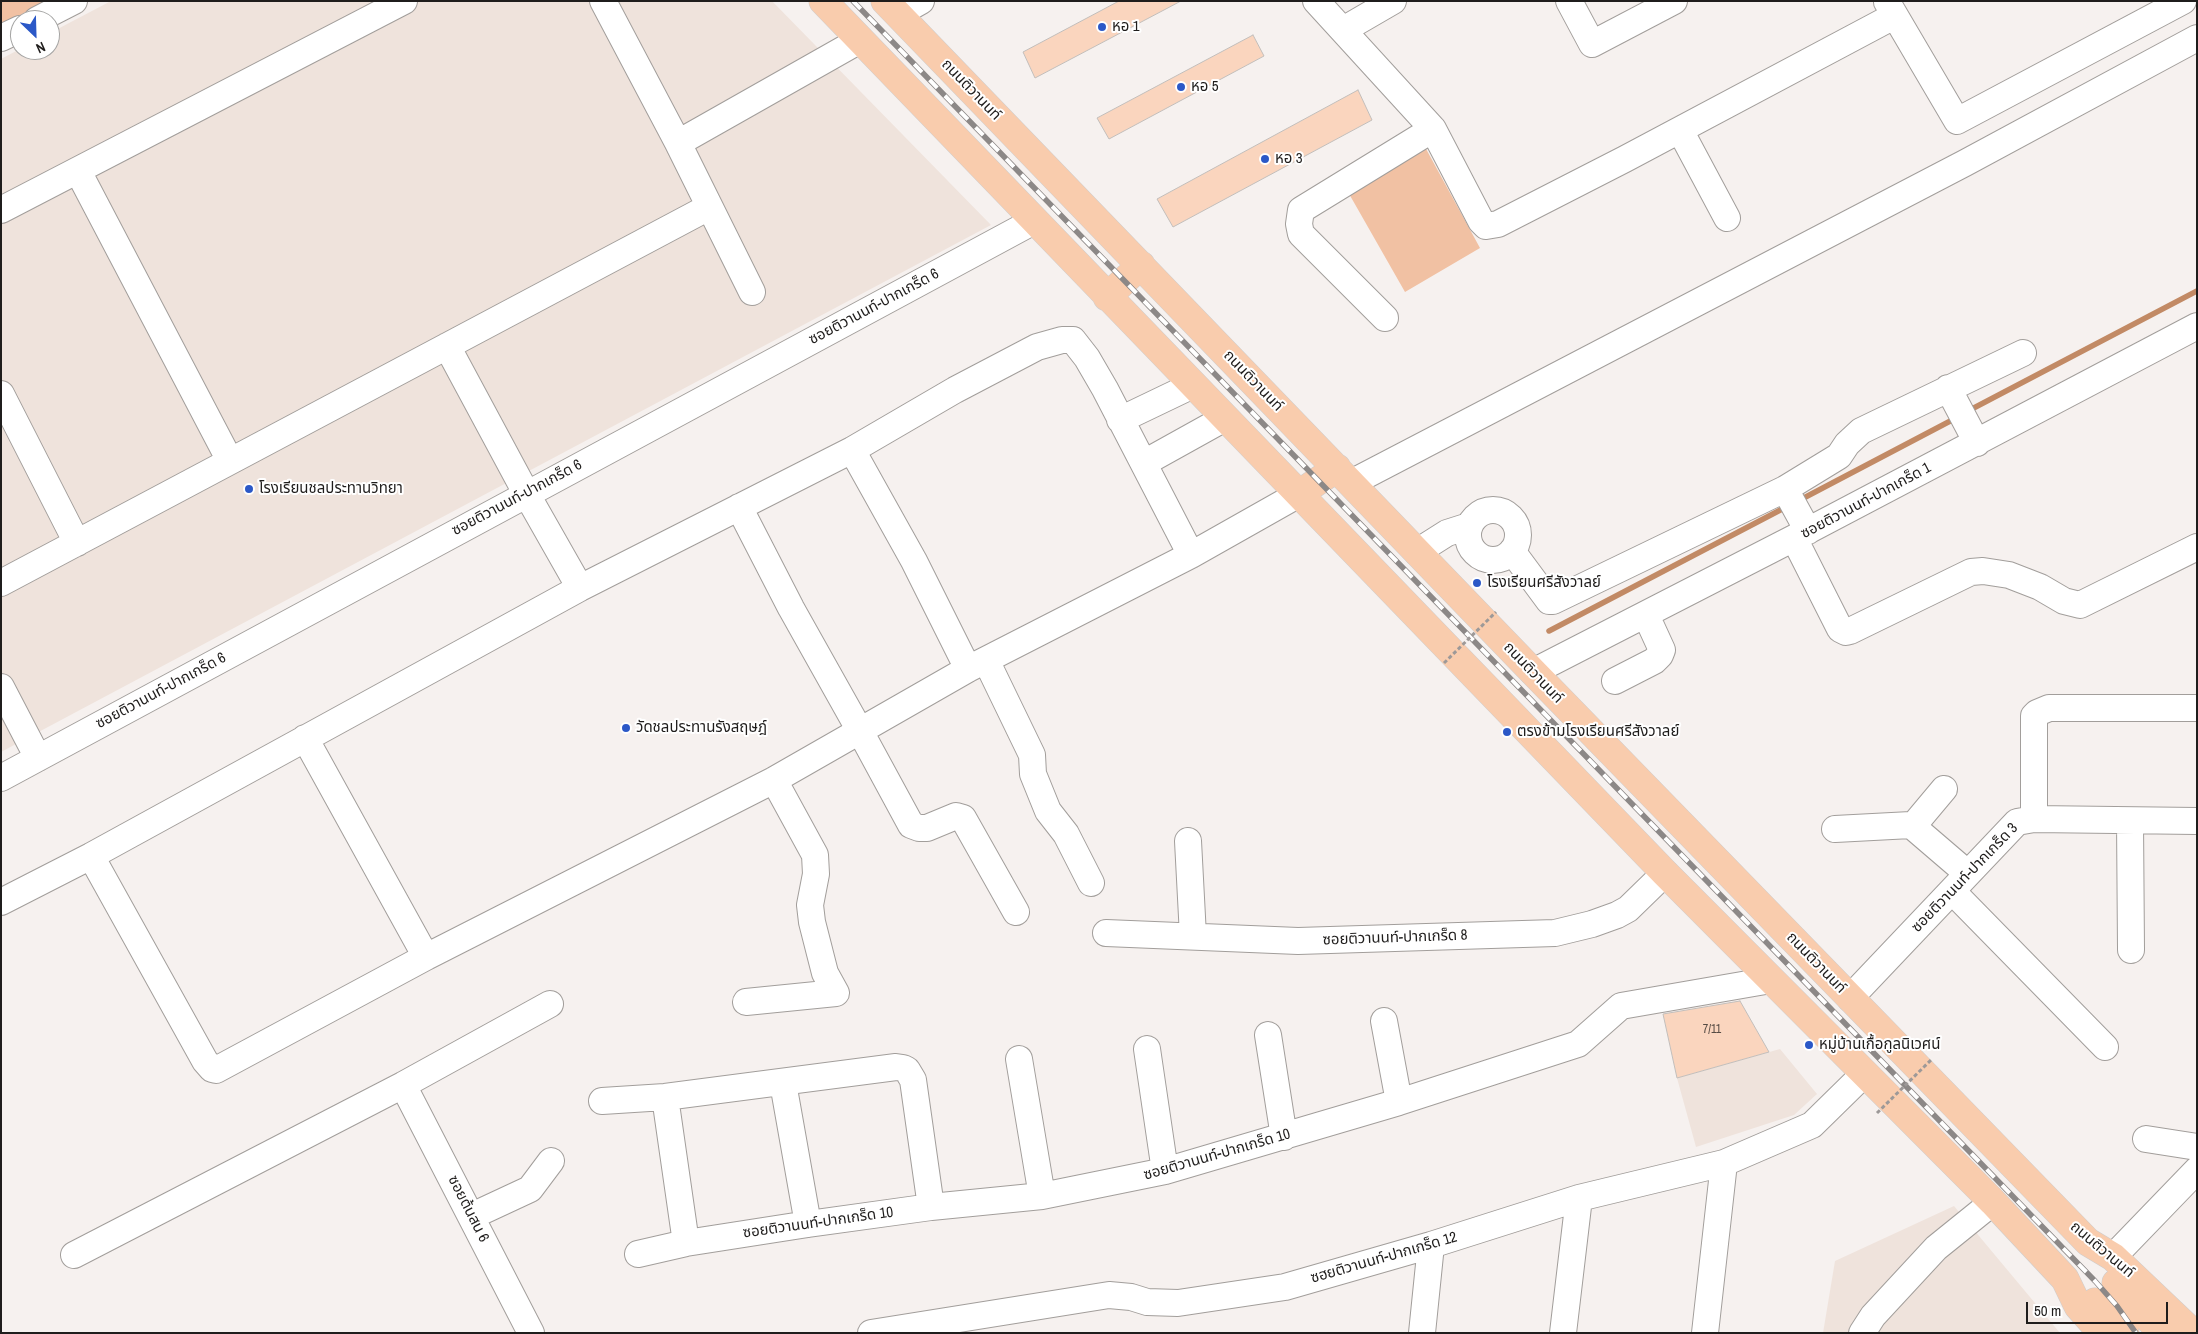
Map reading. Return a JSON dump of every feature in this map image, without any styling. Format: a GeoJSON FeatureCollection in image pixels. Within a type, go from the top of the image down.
{"type":"FeatureCollection","features":[{"type":"Feature","properties":{"kind":"main road"},"geometry":{"type":"LineString","coordinates":[[822,1],[1665,872],[1993,1202],[2064,1279],[2091,1299],[2125,1333]]}},
{"type":"Feature","properties":{"kind":"main road","name":"ถนนติวานนท์"},"geometry":{"type":"LineString","coordinates":[[901,5],[1141,265],[1532,672],[2088,1242],[2113,1257],[2193,1333]]}},
{"type":"Feature","properties":{"kind":"main road"},"geometry":{"type":"LineString","coordinates":[[1107,297],[1141,265]]}},
{"type":"Feature","properties":{"kind":"main road"},"geometry":{"type":"LineString","coordinates":[[1299,494],[1344,475]]}},
{"type":"Feature","properties":{"kind":"main road"},"geometry":{"type":"LineString","coordinates":[[2088,1242],[2114,1282],[2162,1333]]}},
{"type":"Feature","properties":{"kind":"main road"},"geometry":{"type":"LineString","coordinates":[[2064,1279],[2078,1306],[2102,1333]]}},
{"type":"Feature","properties":{"kind":"street"},"geometry":{"type":"LineString","coordinates":[[56,10],[74,1]]}},
{"type":"Feature","properties":{"kind":"street"},"geometry":{"type":"LineString","coordinates":[[1,210],[78,172],[404,1]]}},
{"type":"Feature","properties":{"kind":"street"},"geometry":{"type":"LineString","coordinates":[[603,1],[678,143],[752,292]]}},
{"type":"Feature","properties":{"kind":"street"},"geometry":{"type":"LineString","coordinates":[[1316,1],[1433,129],[1481,221],[1486,226],[1498,224],[1680,130],[1890,9],[1957,121],[2182,1]]}},
{"type":"Feature","properties":{"kind":"street"},"geometry":{"type":"LineString","coordinates":[[1569,1],[1592,44],[1674,1]]}},
{"type":"Feature","properties":{"kind":"street"},"geometry":{"type":"LineString","coordinates":[[1343,30],[1376,5]]}},
{"type":"Feature","properties":{"kind":"street"},"geometry":{"type":"LineString","coordinates":[[1344,475],[1956,168],[2197,38]]}},
{"type":"Feature","properties":{"kind":"street"},"geometry":{"type":"LineString","coordinates":[[678,143],[860,40]]}},
{"type":"Feature","properties":{"kind":"street"},"geometry":{"type":"LineString","coordinates":[[1385,318],[1301,234],[1299,224],[1301,210],[1433,129]]}},
{"type":"Feature","properties":{"kind":"street"},"geometry":{"type":"LineString","coordinates":[[1680,130],[1727,218]]}},
{"type":"Feature","properties":{"kind":"street"},"geometry":{"type":"LineString","coordinates":[[78,172],[230,461]]}},
{"type":"Feature","properties":{"kind":"street"},"geometry":{"type":"LineString","coordinates":[[1,583],[709,207]]}},
{"type":"Feature","properties":{"kind":"street","name":"ซอยติวานนท์-ปากเกร็ด 6"},"geometry":{"type":"LineString","coordinates":[[1,778],[531,502],[1034,221]]}},
{"type":"Feature","properties":{"kind":"street","name":"ซอยติวานนท์-ปากเกร็ด 1"},"geometry":{"type":"LineString","coordinates":[[1532,672],[1801,535],[2197,326]]}},
{"type":"Feature","properties":{"kind":"street"},"geometry":{"type":"LineString","coordinates":[[1,902],[91,856],[580,588],[852,450],[993,370],[1037,348],[1062,340],[1073,340],[1077,343],[1105,389],[1191,555]]}},
{"type":"Feature","properties":{"kind":"street"},"geometry":{"type":"LineString","coordinates":[[447,346],[531,502],[580,588]]}},
{"type":"Feature","properties":{"kind":"street"},"geometry":{"type":"LineString","coordinates":[[1512,551],[1551,602],[1785,489],[1839,456],[1847,444],[1861,431],[2023,353]]}},
{"type":"Feature","properties":{"kind":"street"},"geometry":{"type":"LineString","coordinates":[[1120,420],[1193,385]]}},
{"type":"Feature","properties":{"kind":"street"},"geometry":{"type":"LineString","coordinates":[[1948,388],[1977,443]]}},
{"type":"Feature","properties":{"kind":"street"},"geometry":{"type":"LineString","coordinates":[[1,394],[77,543]]}},
{"type":"Feature","properties":{"kind":"street"},"geometry":{"type":"LineString","coordinates":[[1144,463],[1225,418]]}},
{"type":"Feature","properties":{"kind":"street"},"geometry":{"type":"LineString","coordinates":[[852,450],[914,560],[1032,755],[1033,774],[1048,810],[1066,834],[1091,883]]}},
{"type":"Feature","properties":{"kind":"street"},"geometry":{"type":"LineString","coordinates":[[1785,489],[1801,535],[1840,629],[1846,632],[1971,572],[1983,571],[2009,575],[2040,587],[2064,601],[2080,606],[2197,546]]}},
{"type":"Feature","properties":{"kind":"street"},"geometry":{"type":"LineString","coordinates":[[91,856],[204,1061],[212,1070],[216,1070],[426,957],[774,780],[977,664],[1191,555],[1299,494]]}},
{"type":"Feature","properties":{"kind":"street"},"geometry":{"type":"LineString","coordinates":[[739,507],[791,608],[911,825],[927,828],[956,816],[962,818],[1016,912]]}},
{"type":"Feature","properties":{"kind":"street"},"geometry":{"type":"LineString","coordinates":[[1490,510],[1501,511],[1510,516],[1516,523],[1519,532],[1518,543],[1512,551],[1504,557],[1494,560],[1485,560],[1474,553],[1467,536],[1474,520],[1490,510]]}},
{"type":"Feature","properties":{"kind":"street"},"geometry":{"type":"LineString","coordinates":[[1416,552],[1447,533],[1470,526]]}},
{"type":"Feature","properties":{"kind":"street"},"geometry":{"type":"LineString","coordinates":[[1615,681],[1654,661],[1660,655],[1662,650],[1646,615]]}},
{"type":"Feature","properties":{"kind":"street"},"geometry":{"type":"LineString","coordinates":[[1,687],[38,758]]}},
{"type":"Feature","properties":{"kind":"street"},"geometry":{"type":"LineString","coordinates":[[2034,820],[2034,716],[2037,713],[2049,708],[2197,708]]}},
{"type":"Feature","properties":{"kind":"street"},"geometry":{"type":"LineString","coordinates":[[305,738],[426,957]]}},
{"type":"Feature","properties":{"kind":"street"},"geometry":{"type":"LineString","coordinates":[[746,1002],[836,993],[825,973],[812,922],[810,905],[816,874],[814,855],[774,780]]}},
{"type":"Feature","properties":{"kind":"street"},"geometry":{"type":"LineString","coordinates":[[1913,826],[1944,789]]}},
{"type":"Feature","properties":{"kind":"street","name":"ซอยติวานนท์-ปากเกร็ด 3"},"geometry":{"type":"LineString","coordinates":[[1850,998],[2016,822],[2034,820],[2197,821]]}},
{"type":"Feature","properties":{"kind":"street"},"geometry":{"type":"LineString","coordinates":[[2130,821],[2131,950]]}},
{"type":"Feature","properties":{"kind":"street"},"geometry":{"type":"LineString","coordinates":[[1835,830],[1906,824],[1913,826],[2105,1047]]}},
{"type":"Feature","properties":{"kind":"street"},"geometry":{"type":"LineString","coordinates":[[1188,841],[1193,936]]}},
{"type":"Feature","properties":{"kind":"street","name":"ซอยติวานนท์-ปากเกร็ด 8"},"geometry":{"type":"LineString","coordinates":[[1106,933],[1298,941],[1555,932],[1592,924],[1628,909],[1665,872]]}},
{"type":"Feature","properties":{"kind":"street","name":"ซอยติวานนท์-ปากเกร็ด 10"},"geometry":{"type":"LineString","coordinates":[[638,1254],[686,1243],[808,1224],[931,1207],[1042,1196],[1165,1171],[1399,1102],[1578,1044],[1621,1006],[1771,980]]}},
{"type":"Feature","properties":{"kind":"street"},"geometry":{"type":"LineString","coordinates":[[74,1254],[403,1085],[550,1004]]}},
{"type":"Feature","properties":{"kind":"street"},"geometry":{"type":"LineString","coordinates":[[1384,1021],[1399,1102]]}},
{"type":"Feature","properties":{"kind":"street"},"geometry":{"type":"LineString","coordinates":[[1268,1035],[1284,1137]]}},
{"type":"Feature","properties":{"kind":"street"},"geometry":{"type":"LineString","coordinates":[[1147,1049],[1165,1171]]}},
{"type":"Feature","properties":{"kind":"street"},"geometry":{"type":"LineString","coordinates":[[1018,1059],[1042,1196]]}},
{"type":"Feature","properties":{"kind":"street"},"geometry":{"type":"LineString","coordinates":[[602,1101],[665,1097],[896,1067],[907,1070],[913,1080],[931,1207]]}},
{"type":"Feature","properties":{"kind":"street","name":"ซฮยติวานนท์-ปากเกร็ด 12"},"geometry":{"type":"LineString","coordinates":[[872,1333],[1109,1295],[1131,1297],[1147,1302],[1178,1303],[1285,1287],[1431,1245],[1579,1198],[1724,1163],[1812,1125],[1864,1074]]}},
{"type":"Feature","properties":{"kind":"street"},"geometry":{"type":"LineString","coordinates":[[783,1083],[808,1224]]}},
{"type":"Feature","properties":{"kind":"street","name":"ซอยต้นสน 6"},"geometry":{"type":"LineString","coordinates":[[403,1085],[531,1333]]}},
{"type":"Feature","properties":{"kind":"street"},"geometry":{"type":"LineString","coordinates":[[665,1097],[686,1243]]}},
{"type":"Feature","properties":{"kind":"street"},"geometry":{"type":"LineString","coordinates":[[2146,1138],[2197,1147]]}},
{"type":"Feature","properties":{"kind":"street"},"geometry":{"type":"LineString","coordinates":[[472,1216],[530,1189],[551,1161]]}},
{"type":"Feature","properties":{"kind":"street"},"geometry":{"type":"LineString","coordinates":[[1706,1333],[1724,1163]]}},
{"type":"Feature","properties":{"kind":"street"},"geometry":{"type":"LineString","coordinates":[[2113,1257],[2197,1170]]}},
{"type":"Feature","properties":{"kind":"street"},"geometry":{"type":"LineString","coordinates":[[1563,1333],[1579,1198]]}},
{"type":"Feature","properties":{"kind":"street"},"geometry":{"type":"LineString","coordinates":[[1862,1333],[1873,1316],[1936,1248],[1993,1202]]}},
{"type":"Feature","properties":{"kind":"street"},"geometry":{"type":"LineString","coordinates":[[1422,1333],[1431,1245]]}},
{"type":"Feature","properties":{"kind":"path"},"geometry":{"type":"LineString","coordinates":[[1444,664],[1496,612]]}},
{"type":"Feature","properties":{"kind":"path"},"geometry":{"type":"LineString","coordinates":[[1877,1113],[1931,1060]]}},
{"type":"Feature","properties":{"kind":"shaded area"},"geometry":{"type":"Polygon","coordinates":[[[1,1],[74,1],[58,10],[10,10],[10,36],[1,41],[1,1]]]}},
{"type":"Feature","properties":{"kind":"shaded area","name":"โรงเรียนชลประทานวิทยา"},"geometry":{"type":"Polygon","coordinates":[[[111,1],[772,1],[991,225],[1,752],[1,59],[10,54],[10,60],[60,60],[60,28],[111,1]]]}},
{"type":"Feature","properties":{"kind":"shaded area"},"geometry":{"type":"Polygon","coordinates":[[[1425,147],[1480,248],[1405,292],[1348,192],[1425,147]]]}},
{"type":"Feature","properties":{"kind":"shaded area"},"geometry":{"type":"Polygon","coordinates":[[[1780,1049],[1817,1094],[1794,1115],[1696,1147],[1677,1078],[1780,1049]]]}},
{"type":"Feature","properties":{"kind":"shaded area"},"geometry":{"type":"Polygon","coordinates":[[[1954,1206],[2060,1333],[1823,1333],[1835,1261],[1954,1206]]]}},
{"type":"Feature","properties":{"kind":"building","name":"หอ 1"},"geometry":{"type":"Polygon","coordinates":[[[1119,1],[1181,1],[1035,78],[1023,52],[1119,1]]]}},
{"type":"Feature","properties":{"kind":"building","name":"หอ 5"},"geometry":{"type":"Polygon","coordinates":[[[1253,35],[1264,56],[1109,139],[1097,118],[1253,35]]]}},
{"type":"Feature","properties":{"kind":"building","name":"หอ 3"},"geometry":{"type":"Polygon","coordinates":[[[1358,90],[1372,120],[1173,227],[1157,199],[1358,90]]]}},
{"type":"Feature","properties":{"kind":"building"},"geometry":{"type":"Polygon","coordinates":[[[1740,1001],[1769,1052],[1677,1078],[1663,1014],[1740,1001]]]}},
{"type":"Feature","properties":{"kind":"waterway"},"geometry":{"type":"LineString","coordinates":[[1968,411],[2197,291]]}},
{"type":"Feature","properties":{"kind":"waterway"},"geometry":{"type":"LineString","coordinates":[[1798,501],[1956,418]]}},
{"type":"Feature","properties":{"kind":"waterway"},"geometry":{"type":"LineString","coordinates":[[1549,631],[1788,506]]}},
{"type":"Feature","properties":{"kind":"railway"},"geometry":{"type":"LineString","coordinates":[[853,1],[2095,1281],[2117,1306],[2136,1333]]}},
{"type":"Feature","properties":{"kind":"place","name":"หอ 1"},"geometry":{"type":"Point","coordinates":[1102,27]}},
{"type":"Feature","properties":{"kind":"place","name":"หอ 5"},"geometry":{"type":"Point","coordinates":[1181,87]}},
{"type":"Feature","properties":{"kind":"place","name":"หอ 3"},"geometry":{"type":"Point","coordinates":[1265,159]}},
{"type":"Feature","properties":{"kind":"place","name":"โรงเรียนชลประทานวิทยา"},"geometry":{"type":"Point","coordinates":[249,489]}},
{"type":"Feature","properties":{"kind":"place","name":"โรงเรียนศรีสังวาลย์"},"geometry":{"type":"Point","coordinates":[1477,583]}},
{"type":"Feature","properties":{"kind":"place","name":"วัดชลประทานรังสฤษฎ์"},"geometry":{"type":"Point","coordinates":[626,728]}},
{"type":"Feature","properties":{"kind":"place","name":"ตรงข้ามโรงเรียนศรีสังวาลย์"},"geometry":{"type":"Point","coordinates":[1507,732]}},
{"type":"Feature","properties":{"kind":"place","name":"หมู่บ้านเกื้อกูลนิเวศน์"},"geometry":{"type":"Point","coordinates":[1809,1045]}}]}
